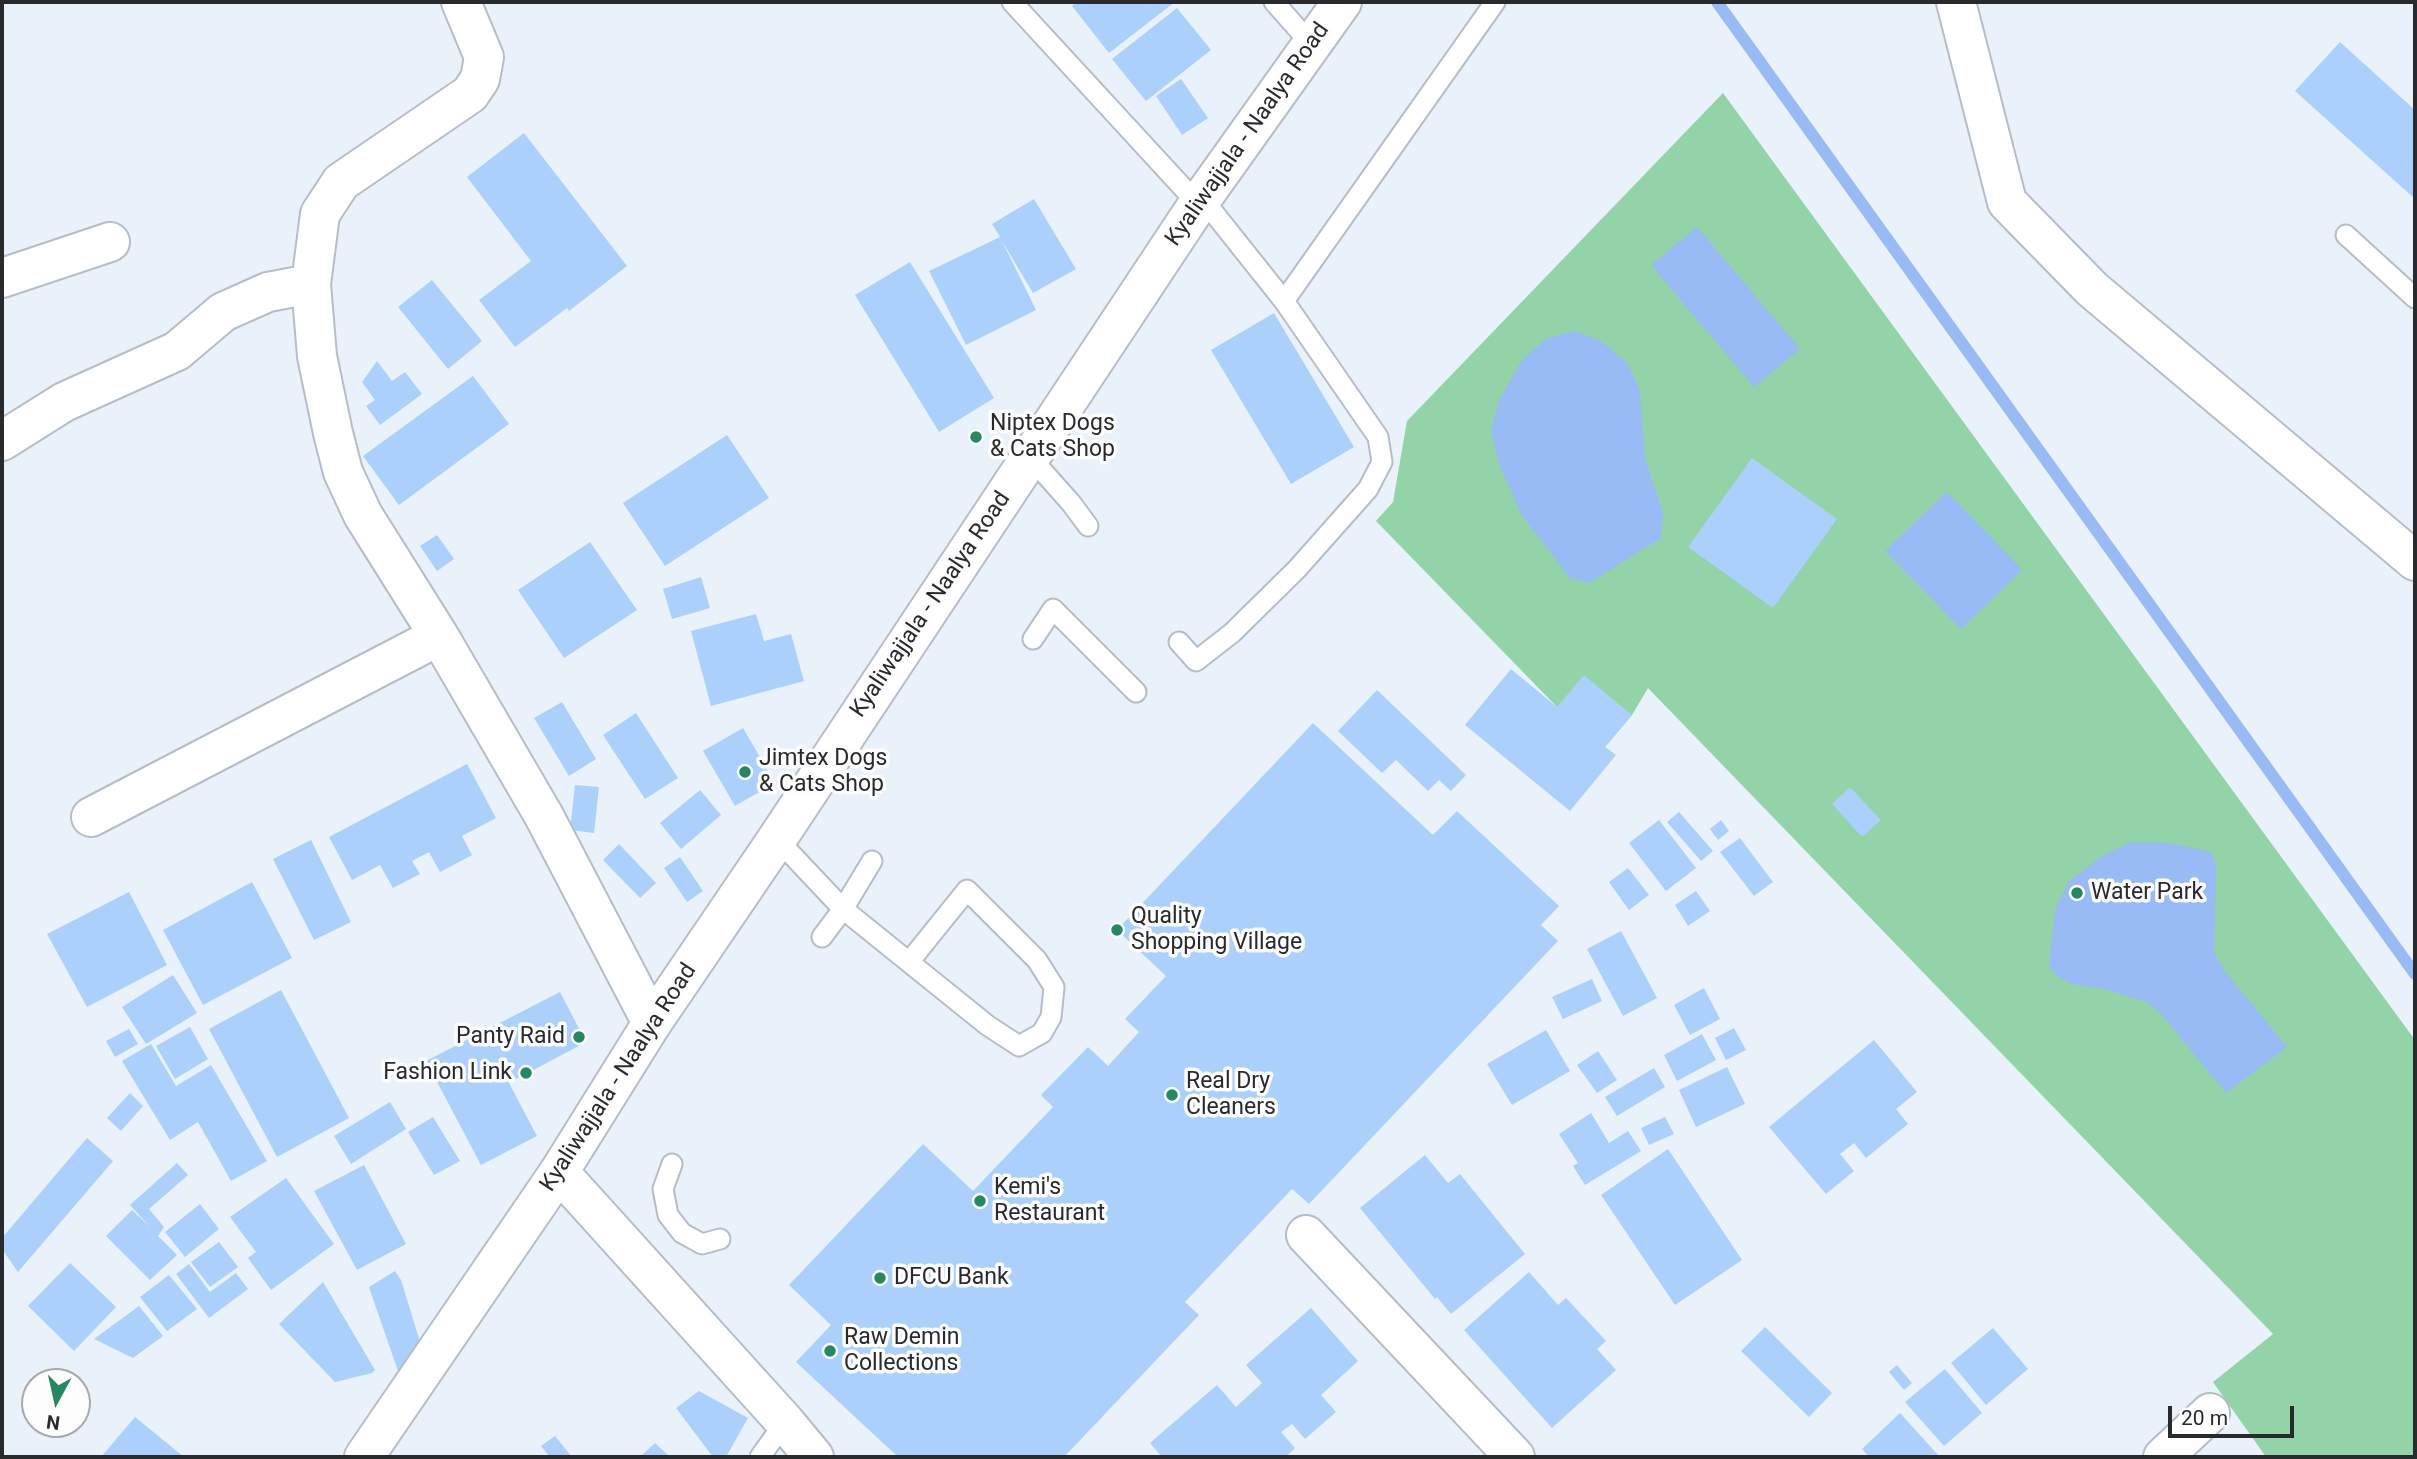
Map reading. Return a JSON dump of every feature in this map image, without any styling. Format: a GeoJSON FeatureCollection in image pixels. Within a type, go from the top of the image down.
{"type":"FeatureCollection","features":[{"type":"Feature","properties":{"kind":"street"},"geometry":{"type":"LineString","coordinates":[[461,2],[484,57],[480,79],[470,94],[341,182],[320,214],[311,284],[317,356],[332,433],[343,472],[363,514],[439,636],[544,816],[652,1023]]}},
{"type":"Feature","properties":{"kind":"street","name":"Kyaliwajjala - Naalya Road"},"geometry":{"type":"LineString","coordinates":[[364,1457],[559,1172],[652,1023],[1200,201],[1342,2]]}},
{"type":"Feature","properties":{"kind":"street"},"geometry":{"type":"LineString","coordinates":[[1956,2],[2007,202],[2092,289],[2415,561]]}},
{"type":"Feature","properties":{"kind":"street"},"geometry":{"type":"LineString","coordinates":[[2,278],[110,242]]}},
{"type":"Feature","properties":{"kind":"street"},"geometry":{"type":"LineString","coordinates":[[2,441],[64,402],[177,351],[223,312],[268,292],[311,284]]}},
{"type":"Feature","properties":{"kind":"street"},"geometry":{"type":"LineString","coordinates":[[92,817],[439,636]]}},
{"type":"Feature","properties":{"kind":"street"},"geometry":{"type":"LineString","coordinates":[[559,1172],[814,1457]]}},
{"type":"Feature","properties":{"kind":"street"},"geometry":{"type":"LineString","coordinates":[[1306,1235],[1515,1457]]}},
{"type":"Feature","properties":{"kind":"street"},"geometry":{"type":"LineString","coordinates":[[2163,1457],[2210,1413]]}},
{"type":"Feature","properties":{"kind":"lane"},"geometry":{"type":"LineString","coordinates":[[1012,2],[1200,201],[1284,301],[1378,437],[1382,462],[1368,489],[1297,569],[1232,633],[1196,661],[1179,642]]}},
{"type":"Feature","properties":{"kind":"lane"},"geometry":{"type":"LineString","coordinates":[[1274,2],[1312,45]]}},
{"type":"Feature","properties":{"kind":"lane"},"geometry":{"type":"LineString","coordinates":[[1284,301],[1495,2]]}},
{"type":"Feature","properties":{"kind":"lane"},"geometry":{"type":"LineString","coordinates":[[2346,235],[2415,299]]}},
{"type":"Feature","properties":{"kind":"lane"},"geometry":{"type":"LineString","coordinates":[[1030,457],[1088,526]]}},
{"type":"Feature","properties":{"kind":"lane"},"geometry":{"type":"LineString","coordinates":[[1033,639],[1053,609],[1136,692]]}},
{"type":"Feature","properties":{"kind":"lane"},"geometry":{"type":"LineString","coordinates":[[777,839],[843,909],[987,1025],[1019,1046],[1042,1033],[1051,1017],[1054,987],[1037,960],[967,890],[909,961]]}},
{"type":"Feature","properties":{"kind":"lane"},"geometry":{"type":"LineString","coordinates":[[822,937],[873,861]]}},
{"type":"Feature","properties":{"kind":"lane"},"geometry":{"type":"LineString","coordinates":[[672,1164],[663,1189],[668,1215],[682,1233],[702,1244],[720,1239]]}},
{"type":"Feature","properties":{"kind":"lane"},"geometry":{"type":"LineString","coordinates":[[760,1457],[785,1422]]}},
{"type":"Feature","properties":{"kind":"green space","name":"Water Park"},"geometry":{"type":"Polygon","coordinates":[[[1723,93],[2415,1040],[2415,1457],[2266,1457],[2213,1382],[2273,1334],[1648,688],[1632,715],[1605,747],[1557,707],[1376,521],[1393,502],[1407,421],[1723,93]]]}},
{"type":"Feature","properties":{"kind":"water"},"geometry":{"type":"Polygon","coordinates":[[[1697,227],[1800,349],[1754,387],[1651,265],[1697,227]]]}},
{"type":"Feature","properties":{"kind":"water"},"geometry":{"type":"Polygon","coordinates":[[[1575,331],[1599,340],[1627,363],[1640,391],[1645,458],[1663,512],[1661,538],[1589,583],[1570,578],[1521,514],[1498,461],[1491,429],[1499,400],[1522,360],[1547,338],[1575,331]]]}},
{"type":"Feature","properties":{"kind":"water"},"geometry":{"type":"Polygon","coordinates":[[[1947,492],[2022,570],[1961,629],[1885,551],[1947,492]]]}},
{"type":"Feature","properties":{"kind":"water"},"geometry":{"type":"Polygon","coordinates":[[[2132,842],[2169,843],[2212,852],[2216,867],[2214,953],[2227,974],[2287,1047],[2226,1093],[2161,1014],[2147,1002],[2104,989],[2072,984],[2056,976],[2049,966],[2055,909],[2069,881],[2105,854],[2132,842]]]}},
{"type":"Feature","properties":{"kind":"building"},"geometry":{"type":"Polygon","coordinates":[[[1077,2],[1175,2],[1109,53],[1072,6],[1077,2]]]}},
{"type":"Feature","properties":{"kind":"building"},"geometry":{"type":"Polygon","coordinates":[[[1177,8],[1211,50],[1146,101],[1112,59],[1177,8]]]}},
{"type":"Feature","properties":{"kind":"building"},"geometry":{"type":"Polygon","coordinates":[[[2340,42],[2415,110],[2415,199],[2295,91],[2340,42]]]}},
{"type":"Feature","properties":{"kind":"building"},"geometry":{"type":"Polygon","coordinates":[[[1181,79],[1208,118],[1182,135],[1156,96],[1181,79]]]}},
{"type":"Feature","properties":{"kind":"building"},"geometry":{"type":"Polygon","coordinates":[[[524,133],[627,266],[569,311],[567,308],[515,347],[479,300],[531,261],[467,177],[524,133]]]}},
{"type":"Feature","properties":{"kind":"building"},"geometry":{"type":"Polygon","coordinates":[[[1034,199],[1076,269],[1033,293],[1002,241],[1036,310],[966,345],[929,271],[1000,237],[992,224],[1034,199]]]}},
{"type":"Feature","properties":{"kind":"building"},"geometry":{"type":"Polygon","coordinates":[[[910,262],[994,398],[939,432],[855,295],[910,262]]]}},
{"type":"Feature","properties":{"kind":"building"},"geometry":{"type":"Polygon","coordinates":[[[432,280],[482,341],[448,369],[398,307],[432,280]]]}},
{"type":"Feature","properties":{"kind":"building"},"geometry":{"type":"Polygon","coordinates":[[[1274,313],[1354,447],[1291,484],[1211,350],[1274,313]]]}},
{"type":"Feature","properties":{"kind":"building"},"geometry":{"type":"Polygon","coordinates":[[[377,361],[392,381],[405,372],[422,394],[380,425],[366,406],[375,400],[362,382],[377,361]]]}},
{"type":"Feature","properties":{"kind":"building"},"geometry":{"type":"Polygon","coordinates":[[[473,376],[509,424],[399,505],[363,456],[473,376]]]}},
{"type":"Feature","properties":{"kind":"building"},"geometry":{"type":"Polygon","coordinates":[[[727,435],[769,498],[665,566],[623,503],[727,435]]]}},
{"type":"Feature","properties":{"kind":"building"},"geometry":{"type":"Polygon","coordinates":[[[1752,458],[1837,519],[1773,608],[1688,547],[1752,458]]]}},
{"type":"Feature","properties":{"kind":"building"},"geometry":{"type":"Polygon","coordinates":[[[437,535],[454,559],[437,571],[420,546],[437,535]]]}},
{"type":"Feature","properties":{"kind":"building"},"geometry":{"type":"Polygon","coordinates":[[[590,542],[637,610],[564,658],[518,590],[590,542]]]}},
{"type":"Feature","properties":{"kind":"building"},"geometry":{"type":"Polygon","coordinates":[[[701,577],[710,608],[672,619],[663,589],[701,577]]]}},
{"type":"Feature","properties":{"kind":"building"},"geometry":{"type":"Polygon","coordinates":[[[756,614],[764,641],[791,634],[804,681],[711,706],[691,631],[756,614]]]}},
{"type":"Feature","properties":{"kind":"building"},"geometry":{"type":"Polygon","coordinates":[[[1511,669],[1557,707],[1584,675],[1632,715],[1605,747],[1616,755],[1570,811],[1465,725],[1511,669]]]}},
{"type":"Feature","properties":{"kind":"building"},"geometry":{"type":"Polygon","coordinates":[[[1377,690],[1466,775],[1451,791],[1439,780],[1428,791],[1396,760],[1382,773],[1338,731],[1377,690]]]}},
{"type":"Feature","properties":{"kind":"building"},"geometry":{"type":"Polygon","coordinates":[[[562,702],[596,759],[569,776],[534,718],[562,702]]]}},
{"type":"Feature","properties":{"kind":"building"},"geometry":{"type":"Polygon","coordinates":[[[636,713],[678,778],[645,799],[603,735],[636,713]]]}},
{"type":"Feature","properties":{"kind":"building"},"geometry":{"type":"Polygon","coordinates":[[[1313,723],[1433,835],[1457,811],[1559,906],[1541,925],[1558,941],[1309,1204],[1292,1189],[1185,1302],[1199,1315],[1064,1457],[898,1457],[796,1362],[831,1325],[789,1285],[923,1144],[973,1191],[1053,1107],[1041,1095],[1088,1047],[1108,1066],[1139,1032],[1125,1019],[1166,976],[1117,930],[1313,723]]]}},
{"type":"Feature","properties":{"kind":"building"},"geometry":{"type":"Polygon","coordinates":[[[743,728],[775,783],[735,806],[703,751],[743,728]]]}},
{"type":"Feature","properties":{"kind":"building"},"geometry":{"type":"Polygon","coordinates":[[[467,764],[496,818],[462,836],[472,855],[440,872],[429,852],[412,861],[420,874],[393,888],[380,865],[352,880],[329,837],[467,764]]]}},
{"type":"Feature","properties":{"kind":"building"},"geometry":{"type":"Polygon","coordinates":[[[575,785],[599,787],[594,833],[570,830],[575,785]]]}},
{"type":"Feature","properties":{"kind":"building"},"geometry":{"type":"Polygon","coordinates":[[[1850,787],[1881,820],[1862,837],[1832,804],[1850,787]]]}},
{"type":"Feature","properties":{"kind":"building"},"geometry":{"type":"Polygon","coordinates":[[[700,790],[721,815],[681,849],[660,823],[700,790]]]}},
{"type":"Feature","properties":{"kind":"building"},"geometry":{"type":"Polygon","coordinates":[[[1679,812],[1713,851],[1701,861],[1667,822],[1679,812]]]}},
{"type":"Feature","properties":{"kind":"building"},"geometry":{"type":"Polygon","coordinates":[[[1659,820],[1696,868],[1666,891],[1629,843],[1659,820]]]}},
{"type":"Feature","properties":{"kind":"building"},"geometry":{"type":"Polygon","coordinates":[[[1721,820],[1729,831],[1718,840],[1710,829],[1721,820]]]}},
{"type":"Feature","properties":{"kind":"building"},"geometry":{"type":"Polygon","coordinates":[[[1740,838],[1773,882],[1754,896],[1720,852],[1740,838]]]}},
{"type":"Feature","properties":{"kind":"building"},"geometry":{"type":"Polygon","coordinates":[[[311,840],[351,922],[314,940],[273,859],[311,840]]]}},
{"type":"Feature","properties":{"kind":"building"},"geometry":{"type":"Polygon","coordinates":[[[619,844],[656,883],[640,898],[603,860],[619,844]]]}},
{"type":"Feature","properties":{"kind":"building"},"geometry":{"type":"Polygon","coordinates":[[[680,857],[703,891],[687,902],[664,868],[680,857]]]}},
{"type":"Feature","properties":{"kind":"building"},"geometry":{"type":"Polygon","coordinates":[[[1628,868],[1649,895],[1629,910],[1609,882],[1628,868]]]}},
{"type":"Feature","properties":{"kind":"building"},"geometry":{"type":"Polygon","coordinates":[[[252,882],[292,958],[203,1005],[163,930],[252,882]]]}},
{"type":"Feature","properties":{"kind":"building"},"geometry":{"type":"Polygon","coordinates":[[[1696,891],[1710,911],[1688,926],[1675,905],[1696,891]]]}},
{"type":"Feature","properties":{"kind":"building"},"geometry":{"type":"Polygon","coordinates":[[[129,892],[167,965],[87,1007],[47,934],[129,892]]]}},
{"type":"Feature","properties":{"kind":"building"},"geometry":{"type":"Polygon","coordinates":[[[1621,931],[1657,998],[1623,1016],[1587,949],[1621,931]]]}},
{"type":"Feature","properties":{"kind":"building"},"geometry":{"type":"Polygon","coordinates":[[[173,975],[197,1013],[146,1044],[122,1007],[173,975]]]}},
{"type":"Feature","properties":{"kind":"building"},"geometry":{"type":"Polygon","coordinates":[[[1592,979],[1602,1001],[1563,1019],[1552,997],[1592,979]]]}},
{"type":"Feature","properties":{"kind":"building"},"geometry":{"type":"Polygon","coordinates":[[[1704,988],[1720,1019],[1690,1035],[1674,1005],[1704,988]]]}},
{"type":"Feature","properties":{"kind":"building"},"geometry":{"type":"Polygon","coordinates":[[[281,990],[349,1118],[277,1157],[209,1029],[281,990]]]}},
{"type":"Feature","properties":{"kind":"building"},"geometry":{"type":"Polygon","coordinates":[[[560,992],[586,1042],[509,1083],[537,1136],[481,1165],[426,1061],[560,992]]]}},
{"type":"Feature","properties":{"kind":"building"},"geometry":{"type":"Polygon","coordinates":[[[190,1027],[208,1059],[175,1079],[156,1046],[190,1027]]]}},
{"type":"Feature","properties":{"kind":"building"},"geometry":{"type":"Polygon","coordinates":[[[1734,1028],[1746,1050],[1726,1060],[1715,1038],[1734,1028]]]}},
{"type":"Feature","properties":{"kind":"building"},"geometry":{"type":"Polygon","coordinates":[[[129,1029],[138,1044],[115,1057],[106,1041],[129,1029]]]}},
{"type":"Feature","properties":{"kind":"building"},"geometry":{"type":"Polygon","coordinates":[[[1546,1030],[1570,1071],[1512,1105],[1487,1064],[1546,1030]]]}},
{"type":"Feature","properties":{"kind":"building"},"geometry":{"type":"Polygon","coordinates":[[[1702,1034],[1716,1060],[1677,1081],[1664,1055],[1702,1034]]]}},
{"type":"Feature","properties":{"kind":"building"},"geometry":{"type":"Polygon","coordinates":[[[1874,1040],[1917,1092],[1896,1109],[1908,1124],[1866,1158],[1854,1143],[1840,1154],[1854,1171],[1826,1194],[1769,1127],[1874,1040]]]}},
{"type":"Feature","properties":{"kind":"building"},"geometry":{"type":"Polygon","coordinates":[[[151,1044],[176,1086],[211,1065],[267,1161],[231,1181],[198,1122],[170,1140],[122,1061],[151,1044]]]}},
{"type":"Feature","properties":{"kind":"building"},"geometry":{"type":"Polygon","coordinates":[[[1598,1051],[1617,1080],[1597,1093],[1577,1065],[1598,1051]]]}},
{"type":"Feature","properties":{"kind":"building"},"geometry":{"type":"Polygon","coordinates":[[[1727,1067],[1745,1104],[1696,1127],[1679,1090],[1727,1067]]]}},
{"type":"Feature","properties":{"kind":"building"},"geometry":{"type":"Polygon","coordinates":[[[1654,1068],[1665,1087],[1617,1116],[1605,1097],[1654,1068]]]}},
{"type":"Feature","properties":{"kind":"building"},"geometry":{"type":"Polygon","coordinates":[[[130,1093],[143,1106],[121,1131],[107,1118],[130,1093]]]}},
{"type":"Feature","properties":{"kind":"building"},"geometry":{"type":"Polygon","coordinates":[[[390,1102],[406,1129],[351,1164],[334,1136],[390,1102]]]}},
{"type":"Feature","properties":{"kind":"building"},"geometry":{"type":"Polygon","coordinates":[[[1591,1113],[1609,1143],[1628,1131],[1641,1151],[1585,1185],[1573,1166],[1578,1163],[1559,1134],[1591,1113]]]}},
{"type":"Feature","properties":{"kind":"building"},"geometry":{"type":"Polygon","coordinates":[[[433,1117],[460,1161],[434,1175],[408,1132],[433,1117]]]}},
{"type":"Feature","properties":{"kind":"building"},"geometry":{"type":"Polygon","coordinates":[[[1665,1117],[1674,1134],[1649,1145],[1641,1128],[1665,1117]]]}},
{"type":"Feature","properties":{"kind":"building"},"geometry":{"type":"Polygon","coordinates":[[[87,1138],[113,1161],[18,1272],[2,1249],[2,1238],[87,1138]]]}},
{"type":"Feature","properties":{"kind":"building"},"geometry":{"type":"Polygon","coordinates":[[[1668,1149],[1742,1260],[1675,1305],[1601,1195],[1668,1149]]]}},
{"type":"Feature","properties":{"kind":"building"},"geometry":{"type":"Polygon","coordinates":[[[1425,1155],[1448,1183],[1460,1174],[1525,1254],[1451,1314],[1437,1297],[1435,1299],[1360,1208],[1425,1155]]]}},
{"type":"Feature","properties":{"kind":"building"},"geometry":{"type":"Polygon","coordinates":[[[177,1163],[188,1175],[149,1209],[164,1227],[158,1236],[177,1255],[150,1280],[106,1236],[132,1210],[150,1227],[130,1205],[177,1163]]]}},
{"type":"Feature","properties":{"kind":"building"},"geometry":{"type":"Polygon","coordinates":[[[364,1165],[406,1244],[357,1270],[314,1191],[364,1165]]]}},
{"type":"Feature","properties":{"kind":"building"},"geometry":{"type":"Polygon","coordinates":[[[286,1178],[334,1244],[271,1290],[248,1258],[256,1252],[230,1217],[286,1178]]]}},
{"type":"Feature","properties":{"kind":"building"},"geometry":{"type":"Polygon","coordinates":[[[200,1204],[219,1229],[185,1257],[165,1232],[200,1204]]]}},
{"type":"Feature","properties":{"kind":"building"},"geometry":{"type":"Polygon","coordinates":[[[219,1242],[238,1267],[210,1287],[191,1262],[219,1242]]]}},
{"type":"Feature","properties":{"kind":"building"},"geometry":{"type":"Polygon","coordinates":[[[70,1263],[116,1307],[74,1351],[28,1306],[70,1263]]]}},
{"type":"Feature","properties":{"kind":"building"},"geometry":{"type":"Polygon","coordinates":[[[189,1264],[210,1292],[236,1273],[248,1289],[209,1318],[176,1274],[189,1264]]]}},
{"type":"Feature","properties":{"kind":"building"},"geometry":{"type":"Polygon","coordinates":[[[395,1271],[401,1280],[425,1358],[399,1374],[369,1287],[395,1271]]]}},
{"type":"Feature","properties":{"kind":"building"},"geometry":{"type":"Polygon","coordinates":[[[1529,1272],[1558,1305],[1566,1298],[1606,1341],[1597,1349],[1616,1370],[1552,1428],[1464,1330],[1529,1272]]]}},
{"type":"Feature","properties":{"kind":"building"},"geometry":{"type":"Polygon","coordinates":[[[169,1275],[197,1309],[167,1331],[140,1297],[169,1275]]]}},
{"type":"Feature","properties":{"kind":"building"},"geometry":{"type":"Polygon","coordinates":[[[323,1282],[375,1370],[372,1373],[335,1382],[279,1324],[323,1282]]]}},
{"type":"Feature","properties":{"kind":"building"},"geometry":{"type":"Polygon","coordinates":[[[139,1306],[163,1336],[133,1358],[94,1339],[139,1306]]]}},
{"type":"Feature","properties":{"kind":"building"},"geometry":{"type":"Polygon","coordinates":[[[1311,1308],[1358,1361],[1321,1395],[1336,1412],[1305,1439],[1292,1424],[1281,1432],[1295,1448],[1286,1457],[1162,1457],[1150,1443],[1217,1385],[1236,1407],[1262,1383],[1246,1365],[1311,1308]]]}},
{"type":"Feature","properties":{"kind":"building"},"geometry":{"type":"Polygon","coordinates":[[[1765,1327],[1832,1393],[1809,1417],[1741,1351],[1765,1327]]]}},
{"type":"Feature","properties":{"kind":"building"},"geometry":{"type":"Polygon","coordinates":[[[1993,1328],[2028,1369],[1986,1405],[1951,1363],[1993,1328]]]}},
{"type":"Feature","properties":{"kind":"building"},"geometry":{"type":"Polygon","coordinates":[[[1897,1365],[1912,1383],[1904,1390],[1889,1372],[1897,1365]]]}},
{"type":"Feature","properties":{"kind":"building"},"geometry":{"type":"Polygon","coordinates":[[[1945,1369],[1982,1413],[1944,1446],[1905,1402],[1945,1369]]]}},
{"type":"Feature","properties":{"kind":"building"},"geometry":{"type":"Polygon","coordinates":[[[699,1391],[748,1418],[726,1457],[713,1457],[676,1408],[699,1391]]]}},
{"type":"Feature","properties":{"kind":"building"},"geometry":{"type":"Polygon","coordinates":[[[1900,1413],[1938,1455],[1936,1457],[1869,1457],[1862,1449],[1900,1413]]]}},
{"type":"Feature","properties":{"kind":"building"},"geometry":{"type":"Polygon","coordinates":[[[135,1417],[184,1457],[101,1457],[135,1417]]]}},
{"type":"Feature","properties":{"kind":"building"},"geometry":{"type":"Polygon","coordinates":[[[555,1436],[572,1457],[550,1457],[541,1446],[555,1436]]]}},
{"type":"Feature","properties":{"kind":"building"},"geometry":{"type":"Polygon","coordinates":[[[655,1443],[670,1457],[640,1457],[655,1443]]]}},
{"type":"Feature","properties":{"kind":"waterway"},"geometry":{"type":"LineString","coordinates":[[1717,2],[2415,974]]}},
{"type":"Feature","properties":{"kind":"place","name":"Niptex Dogs & Cats Shop"},"geometry":{"type":"Point","coordinates":[976,437]}},
{"type":"Feature","properties":{"kind":"place","name":"Jimtex Dogs & Cats Shop"},"geometry":{"type":"Point","coordinates":[745,772]}},
{"type":"Feature","properties":{"kind":"place","name":"Water Park"},"geometry":{"type":"Point","coordinates":[2077,893]}},
{"type":"Feature","properties":{"kind":"place","name":"Quality Shopping Village"},"geometry":{"type":"Point","coordinates":[1117,930]}},
{"type":"Feature","properties":{"kind":"place","name":"Panty Raid"},"geometry":{"type":"Point","coordinates":[579,1037]}},
{"type":"Feature","properties":{"kind":"place","name":"Fashion Link"},"geometry":{"type":"Point","coordinates":[526,1073]}},
{"type":"Feature","properties":{"kind":"place","name":"Real Dry Cleaners"},"geometry":{"type":"Point","coordinates":[1172,1095]}},
{"type":"Feature","properties":{"kind":"place","name":"Kemi's Restaurant"},"geometry":{"type":"Point","coordinates":[980,1201]}},
{"type":"Feature","properties":{"kind":"place","name":"DFCU Bank"},"geometry":{"type":"Point","coordinates":[880,1278]}},
{"type":"Feature","properties":{"kind":"place","name":"Raw Demin Collections"},"geometry":{"type":"Point","coordinates":[830,1351]}}]}
